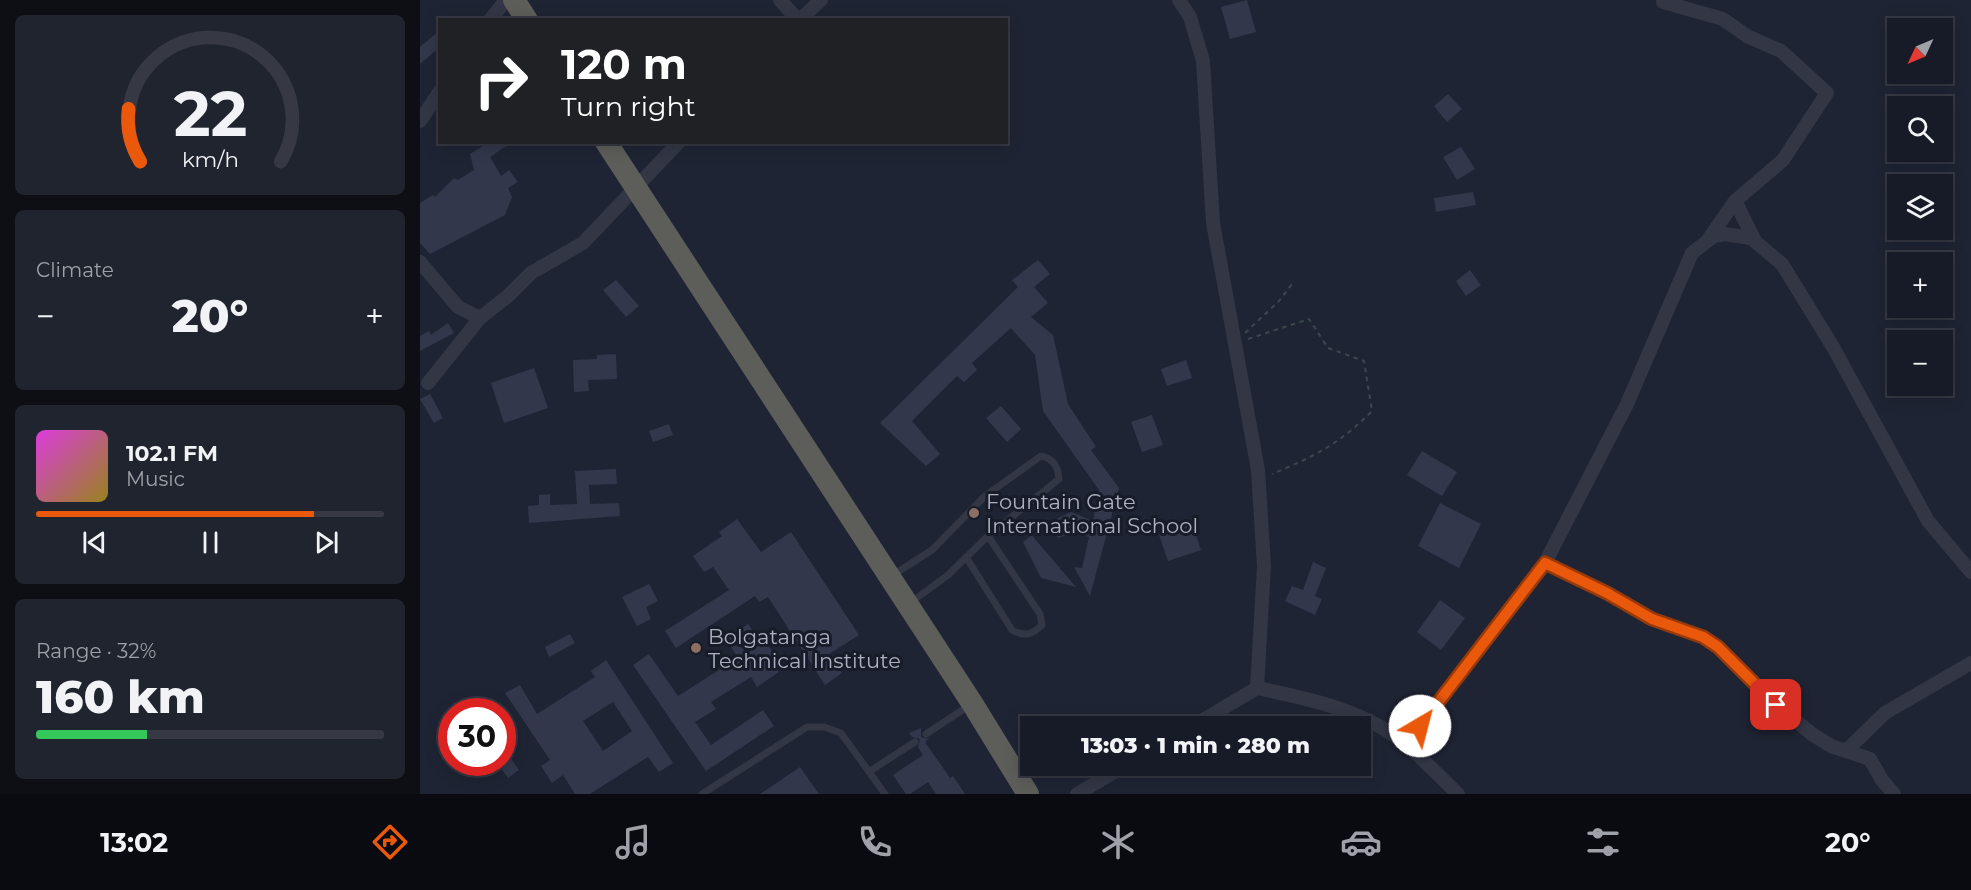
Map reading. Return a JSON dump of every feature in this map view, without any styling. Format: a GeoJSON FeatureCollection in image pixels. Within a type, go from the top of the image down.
{"type":"FeatureCollection","features":[{"type":"Feature","properties":{"kind":"highway"},"geometry":{"type":"LineString","coordinates":[[514,0],[526,18]]}},
{"type":"Feature","properties":{"kind":"highway"},"geometry":{"type":"LineString","coordinates":[[607,144],[888,579],[972,703],[1028,794]]}},
{"type":"Feature","properties":{"kind":"street"},"geometry":{"type":"LineString","coordinates":[[492,18],[506,0]]}},
{"type":"Feature","properties":{"kind":"street"},"geometry":{"type":"LineString","coordinates":[[780,0],[797,18]]}},
{"type":"Feature","properties":{"kind":"street"},"geometry":{"type":"LineString","coordinates":[[801,18],[820,0]]}},
{"type":"Feature","properties":{"kind":"street"},"geometry":{"type":"LineString","coordinates":[[1179,0],[1190,17],[1203,61],[1214,223],[1258,470],[1264,567],[1257,688]]}},
{"type":"Feature","properties":{"kind":"street"},"geometry":{"type":"LineString","coordinates":[[1406,744],[1545,563],[1627,404],[1692,253],[1708,240],[1735,201],[1783,160],[1827,93],[1781,51],[1748,36],[1723,19],[1663,2],[1665,0]]}},
{"type":"Feature","properties":{"kind":"street"},"geometry":{"type":"LineString","coordinates":[[420,121],[438,94]]}},
{"type":"Feature","properties":{"kind":"street"},"geometry":{"type":"LineString","coordinates":[[428,383],[480,318],[508,296],[531,273],[583,243],[677,144]]}},
{"type":"Feature","properties":{"kind":"street"},"geometry":{"type":"LineString","coordinates":[[1735,201],[1755,241],[1782,264],[1833,347],[1928,521],[1971,572]]}},
{"type":"Feature","properties":{"kind":"street"},"geometry":{"type":"LineString","coordinates":[[1708,240],[1725,234],[1755,241]]}},
{"type":"Feature","properties":{"kind":"street"},"geometry":{"type":"LineString","coordinates":[[420,262],[458,307],[480,318]]}},
{"type":"Feature","properties":{"kind":"street"},"geometry":{"type":"LineString","coordinates":[[1545,563],[1607,593],[1652,619],[1703,637],[1718,647],[1776,705],[1812,734],[1831,746],[1870,759],[1882,780],[1894,794]]}},
{"type":"Feature","properties":{"kind":"street"},"geometry":{"type":"LineString","coordinates":[[1847,750],[1885,713],[1971,663]]}},
{"type":"Feature","properties":{"kind":"street"},"geometry":{"type":"LineString","coordinates":[[1210,716],[1257,688],[1323,702],[1361,718],[1406,744],[1458,794]]}},
{"type":"Feature","properties":{"kind":"street"},"geometry":{"type":"LineString","coordinates":[[1077,794],[1107,776]]}},
{"type":"Feature","properties":{"kind":"lane"},"geometry":{"type":"LineString","coordinates":[[888,579],[932,550],[985,496],[1041,456],[1050,458],[1058,470],[1059,479],[988,536],[948,575],[907,606]]}},
{"type":"Feature","properties":{"kind":"lane"},"geometry":{"type":"LineString","coordinates":[[966,557],[1012,630],[1022,635],[1033,634],[1042,625],[1040,614],[988,536]]}},
{"type":"Feature","properties":{"kind":"lane"},"geometry":{"type":"LineString","coordinates":[[926,734],[972,703]]}},
{"type":"Feature","properties":{"kind":"lane"},"geometry":{"type":"LineString","coordinates":[[702,794],[807,727],[824,727],[841,733],[885,794]]}},
{"type":"Feature","properties":{"kind":"lane"},"geometry":{"type":"LineString","coordinates":[[870,771],[915,742]]}},
{"type":"Feature","properties":{"kind":"path"},"geometry":{"type":"LineString","coordinates":[[1234,344],[1279,301],[1292,284]]}},
{"type":"Feature","properties":{"kind":"path"},"geometry":{"type":"LineString","coordinates":[[1234,344],[1309,319],[1328,348],[1364,361],[1372,411],[1346,437],[1314,457],[1269,475]]}},
{"type":"Feature","properties":{"kind":"building"},"geometry":{"type":"Polygon","coordinates":[[[1247,0],[1256,32],[1230,39],[1221,7],[1247,0]]]}},
{"type":"Feature","properties":{"kind":"building"},"geometry":{"type":"Polygon","coordinates":[[[438,32],[438,49],[420,64],[420,47],[438,32]]]}},
{"type":"Feature","properties":{"kind":"building"},"geometry":{"type":"Polygon","coordinates":[[[1448,94],[1462,109],[1447,122],[1434,106],[1448,94]]]}},
{"type":"Feature","properties":{"kind":"building"},"geometry":{"type":"Polygon","coordinates":[[[486,144],[509,144],[490,157],[501,176],[509,170],[518,182],[508,188],[512,197],[505,215],[430,254],[420,243],[420,203],[433,195],[435,197],[454,178],[458,180],[474,170],[470,154],[486,144]]]}},
{"type":"Feature","properties":{"kind":"building"},"geometry":{"type":"Polygon","coordinates":[[[1461,147],[1475,169],[1457,180],[1443,157],[1461,147]]]}},
{"type":"Feature","properties":{"kind":"building"},"geometry":{"type":"Polygon","coordinates":[[[1473,192],[1476,205],[1436,212],[1434,198],[1473,192]]]}},
{"type":"Feature","properties":{"kind":"building"},"geometry":{"type":"Polygon","coordinates":[[[1038,260],[1050,274],[1034,287],[1048,303],[1031,317],[1053,335],[1068,404],[1096,447],[1091,450],[1119,488],[1090,596],[1074,567],[1082,568],[1089,537],[1073,533],[1058,538],[1050,522],[1071,512],[1093,521],[1099,490],[1043,411],[1035,355],[1011,328],[972,363],[977,370],[964,382],[957,376],[912,421],[940,454],[926,466],[880,423],[1018,287],[1012,280],[1038,260]]]}},
{"type":"Feature","properties":{"kind":"building"},"geometry":{"type":"Polygon","coordinates":[[[1470,270],[1481,285],[1466,296],[1456,281],[1470,270]]]}},
{"type":"Feature","properties":{"kind":"building"},"geometry":{"type":"Polygon","coordinates":[[[616,280],[639,306],[626,317],[603,290],[616,280]]]}},
{"type":"Feature","properties":{"kind":"building"},"geometry":{"type":"Polygon","coordinates":[[[448,323],[454,333],[420,351],[420,336],[429,331],[431,335],[448,323]]]}},
{"type":"Feature","properties":{"kind":"building"},"geometry":{"type":"Polygon","coordinates":[[[616,354],[617,379],[588,380],[589,391],[574,392],[573,360],[597,359],[597,355],[616,354]]]}},
{"type":"Feature","properties":{"kind":"building"},"geometry":{"type":"Polygon","coordinates":[[[1186,360],[1192,378],[1167,386],[1161,369],[1186,360]]]}},
{"type":"Feature","properties":{"kind":"building"},"geometry":{"type":"Polygon","coordinates":[[[534,368],[548,408],[504,423],[491,383],[534,368]]]}},
{"type":"Feature","properties":{"kind":"building"},"geometry":{"type":"Polygon","coordinates":[[[430,394],[443,418],[434,423],[420,399],[430,394]]]}},
{"type":"Feature","properties":{"kind":"building"},"geometry":{"type":"Polygon","coordinates":[[[1001,406],[1021,429],[1007,442],[986,418],[1001,406]]]}},
{"type":"Feature","properties":{"kind":"building"},"geometry":{"type":"Polygon","coordinates":[[[1152,415],[1163,445],[1142,452],[1131,422],[1152,415]]]}},
{"type":"Feature","properties":{"kind":"building"},"geometry":{"type":"Polygon","coordinates":[[[669,424],[673,435],[653,442],[649,431],[669,424]]]}},
{"type":"Feature","properties":{"kind":"building"},"geometry":{"type":"Polygon","coordinates":[[[1422,451],[1457,472],[1442,496],[1407,475],[1422,451]]]}},
{"type":"Feature","properties":{"kind":"building"},"geometry":{"type":"Polygon","coordinates":[[[616,469],[617,484],[589,485],[590,504],[619,503],[620,516],[529,523],[528,506],[539,505],[539,495],[550,494],[550,505],[577,504],[575,471],[616,469]]]}},
{"type":"Feature","properties":{"kind":"building"},"geometry":{"type":"Polygon","coordinates":[[[1440,503],[1481,524],[1459,568],[1418,546],[1440,503]]]}},
{"type":"Feature","properties":{"kind":"building"},"geometry":{"type":"Polygon","coordinates":[[[737,519],[761,552],[791,532],[859,635],[829,654],[842,673],[825,685],[768,597],[759,602],[755,596],[676,648],[665,631],[729,590],[713,567],[704,572],[693,556],[722,536],[719,532],[737,519]]]}},
{"type":"Feature","properties":{"kind":"building"},"geometry":{"type":"Polygon","coordinates":[[[1192,523],[1201,550],[1168,561],[1159,535],[1192,523]]]}},
{"type":"Feature","properties":{"kind":"building"},"geometry":{"type":"Polygon","coordinates":[[[1032,535],[1076,587],[1041,578],[1023,542],[1032,535]]]}},
{"type":"Feature","properties":{"kind":"building"},"geometry":{"type":"Polygon","coordinates":[[[1313,562],[1326,568],[1315,596],[1322,599],[1315,615],[1285,601],[1292,586],[1303,590],[1313,562]]]}},
{"type":"Feature","properties":{"kind":"building"},"geometry":{"type":"Polygon","coordinates":[[[649,584],[658,601],[646,607],[651,619],[637,626],[622,597],[649,584]]]}},
{"type":"Feature","properties":{"kind":"building"},"geometry":{"type":"Polygon","coordinates":[[[1440,600],[1465,618],[1441,650],[1417,632],[1440,600]]]}},
{"type":"Feature","properties":{"kind":"building"},"geometry":{"type":"Polygon","coordinates":[[[748,624],[762,646],[767,643],[774,655],[770,658],[779,672],[757,687],[751,677],[711,702],[716,709],[695,722],[711,745],[763,710],[774,726],[706,771],[633,665],[649,654],[678,696],[738,658],[726,639],[748,624]]]}},
{"type":"Feature","properties":{"kind":"building"},"geometry":{"type":"Polygon","coordinates":[[[570,634],[575,643],[549,657],[545,647],[570,634]]]}},
{"type":"Feature","properties":{"kind":"building"},"geometry":{"type":"Polygon","coordinates":[[[606,660],[673,763],[659,772],[648,757],[590,794],[575,794],[563,775],[552,783],[541,766],[550,760],[516,709],[516,698],[508,698],[505,693],[520,685],[537,714],[595,677],[591,671],[606,660]],[[613,702],[583,721],[603,751],[632,731],[613,702]]]}},
{"type":"Feature","properties":{"kind":"building"},"geometry":{"type":"Polygon","coordinates":[[[921,728],[921,737],[929,739],[925,742],[950,778],[953,776],[965,794],[936,794],[928,782],[910,794],[906,794],[893,775],[923,755],[918,747],[920,739],[912,737],[909,733],[921,728]]]}},
{"type":"Feature","properties":{"kind":"building"},"geometry":{"type":"Polygon","coordinates":[[[800,767],[819,794],[760,794],[800,767]]]}},
{"type":"Feature","properties":{"kind":"place","name":"Fountain Gate International School"},"geometry":{"type":"Point","coordinates":[974,513]}},
{"type":"Feature","properties":{"kind":"place","name":"Bolgatanga Technical Institute"},"geometry":{"type":"Point","coordinates":[696,648]}},
{"type":"Feature","properties":{"kind":"route"},"geometry":{"type":"LineString","coordinates":[[1420,726],[1545,563],[1607,593],[1652,619],[1703,637],[1718,647],[1776,705]]}}]}
